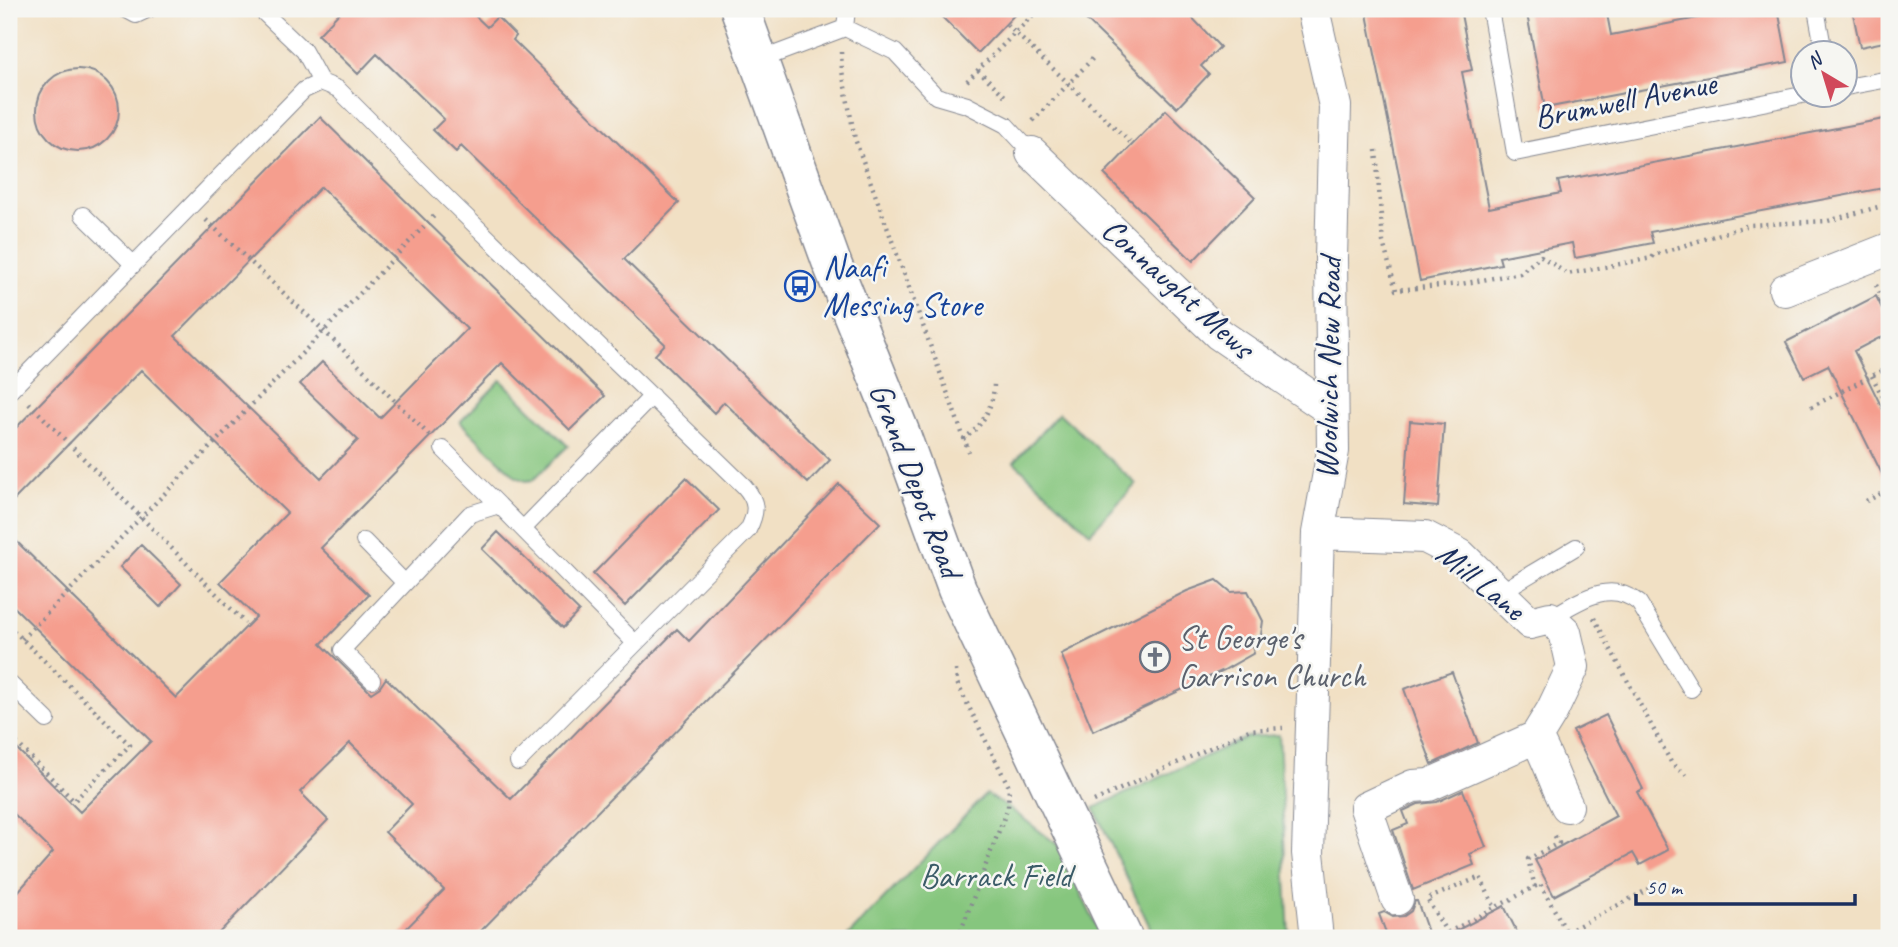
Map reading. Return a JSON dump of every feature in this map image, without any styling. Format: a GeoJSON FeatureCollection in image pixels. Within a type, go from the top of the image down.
{"type":"FeatureCollection","features":[{"type":"Feature","properties":{"kind":"highway","name":"Grand Depot Road"},"geometry":{"type":"LineString","coordinates":[[740,9],[831,261],[900,432],[957,589],[1123,938]]}},
{"type":"Feature","properties":{"kind":"street","name":"Woolwich New Road"},"geometry":{"type":"LineString","coordinates":[[1313,9],[1335,106],[1331,258],[1333,451],[1318,533],[1308,853],[1317,938]]}},
{"type":"Feature","properties":{"kind":"street","name":"Connaught Mews"},"geometry":{"type":"LineString","coordinates":[[1025,145],[1219,334],[1332,411]]}},
{"type":"Feature","properties":{"kind":"street"},"geometry":{"type":"LineString","coordinates":[[1785,290],[1889,249]]}},
{"type":"Feature","properties":{"kind":"street","name":"Mill Lane"},"geometry":{"type":"LineString","coordinates":[[1318,533],[1425,537],[1460,555],[1530,624],[1550,618],[1565,632],[1573,667],[1536,737]]}},
{"type":"Feature","properties":{"kind":"street"},"geometry":{"type":"LineString","coordinates":[[1397,898],[1366,808],[1413,786],[1429,785],[1536,737],[1548,758],[1562,797]]}},
{"type":"Feature","properties":{"kind":"lane"},"geometry":{"type":"LineString","coordinates":[[125,9],[136,15],[149,9]]}},
{"type":"Feature","properties":{"kind":"lane"},"geometry":{"type":"LineString","coordinates":[[260,9],[304,51],[321,82],[338,89],[744,486],[756,503],[755,517],[748,530],[518,761]]}},
{"type":"Feature","properties":{"kind":"lane"},"geometry":{"type":"LineString","coordinates":[[840,29],[847,9]]}},
{"type":"Feature","properties":{"kind":"lane","name":"Brumwell Avenue"},"geometry":{"type":"LineString","coordinates":[[1490,9],[1516,153],[1790,97]]}},
{"type":"Feature","properties":{"kind":"lane"},"geometry":{"type":"LineString","coordinates":[[1815,9],[1821,38]]}},
{"type":"Feature","properties":{"kind":"lane"},"geometry":{"type":"LineString","coordinates":[[760,60],[840,29],[895,52],[936,96],[967,106],[1006,125],[1025,145]]}},
{"type":"Feature","properties":{"kind":"lane"},"geometry":{"type":"LineString","coordinates":[[1860,84],[1889,79]]}},
{"type":"Feature","properties":{"kind":"lane"},"geometry":{"type":"LineString","coordinates":[[11,390],[304,90],[321,82]]}},
{"type":"Feature","properties":{"kind":"lane"},"geometry":{"type":"LineString","coordinates":[[83,215],[133,264]]}},
{"type":"Feature","properties":{"kind":"lane"},"geometry":{"type":"LineString","coordinates":[[523,529],[652,396]]}},
{"type":"Feature","properties":{"kind":"lane"},"geometry":{"type":"LineString","coordinates":[[443,449],[635,643]]}},
{"type":"Feature","properties":{"kind":"lane"},"geometry":{"type":"LineString","coordinates":[[372,680],[342,650],[470,514],[499,505]]}},
{"type":"Feature","properties":{"kind":"lane"},"geometry":{"type":"LineString","coordinates":[[364,541],[405,583]]}},
{"type":"Feature","properties":{"kind":"lane"},"geometry":{"type":"LineString","coordinates":[[1499,593],[1577,547]]}},
{"type":"Feature","properties":{"kind":"lane"},"geometry":{"type":"LineString","coordinates":[[1550,618],[1592,594],[1627,594],[1639,603],[1691,689]]}},
{"type":"Feature","properties":{"kind":"lane"},"geometry":{"type":"LineString","coordinates":[[9,683],[47,720]]}},
{"type":"Feature","properties":{"kind":"path"},"geometry":{"type":"LineString","coordinates":[[952,101],[953,95],[1039,9]]}},
{"type":"Feature","properties":{"kind":"path"},"geometry":{"type":"LineString","coordinates":[[1007,24],[1130,142]]}},
{"type":"Feature","properties":{"kind":"path"},"geometry":{"type":"LineString","coordinates":[[840,29],[842,71],[855,139],[969,452]]}},
{"type":"Feature","properties":{"kind":"path"},"geometry":{"type":"LineString","coordinates":[[1025,145],[1069,83],[1095,56]]}},
{"type":"Feature","properties":{"kind":"path"},"geometry":{"type":"LineString","coordinates":[[1376,150],[1383,242],[1396,290],[1461,284],[1520,273],[1541,256],[1567,274],[1652,258],[1654,255],[1749,225],[1828,221],[1889,204]]}},
{"type":"Feature","properties":{"kind":"path"},"geometry":{"type":"LineString","coordinates":[[22,639],[449,200]]}},
{"type":"Feature","properties":{"kind":"path"},"geometry":{"type":"LineString","coordinates":[[190,205],[324,331],[443,449]]}},
{"type":"Feature","properties":{"kind":"path"},"geometry":{"type":"LineString","coordinates":[[1811,407],[1889,367]]}},
{"type":"Feature","properties":{"kind":"path"},"geometry":{"type":"LineString","coordinates":[[1872,376],[1889,409]]}},
{"type":"Feature","properties":{"kind":"path"},"geometry":{"type":"LineString","coordinates":[[964,439],[974,432],[988,412],[994,395],[994,383]]}},
{"type":"Feature","properties":{"kind":"path"},"geometry":{"type":"LineString","coordinates":[[11,390],[142,516],[245,623]]}},
{"type":"Feature","properties":{"kind":"path"},"geometry":{"type":"LineString","coordinates":[[1866,502],[1889,490]]}},
{"type":"Feature","properties":{"kind":"path"},"geometry":{"type":"LineString","coordinates":[[1584,599],[1672,764],[1690,778]]}},
{"type":"Feature","properties":{"kind":"path"},"geometry":{"type":"LineString","coordinates":[[9,626],[130,746],[74,801],[9,735]]}},
{"type":"Feature","properties":{"kind":"path"},"geometry":{"type":"LineString","coordinates":[[956,666],[957,682],[1009,787],[1008,807],[958,938]]}},
{"type":"Feature","properties":{"kind":"path"},"geometry":{"type":"LineString","coordinates":[[1088,804],[1249,730],[1268,729]]}},
{"type":"Feature","properties":{"kind":"path"},"geometry":{"type":"LineString","coordinates":[[1535,887],[1528,859],[1559,843],[1551,829],[1562,797]]}},
{"type":"Feature","properties":{"kind":"path"},"geometry":{"type":"LineString","coordinates":[[1496,908],[1480,877],[1427,898],[1448,935],[1540,884],[1570,938]]}},
{"type":"Feature","properties":{"kind":"path"},"geometry":{"type":"LineString","coordinates":[[1567,932],[1649,889]]}},
{"type":"Feature","properties":{"kind":"green space"},"geometry":{"type":"Polygon","coordinates":[[[501,380],[568,446],[533,480],[526,481],[516,477],[460,422],[501,380]]]}},
{"type":"Feature","properties":{"kind":"green space"},"geometry":{"type":"Polygon","coordinates":[[[1059,413],[1136,484],[1090,533],[1014,462],[1059,413]]]}},
{"type":"Feature","properties":{"kind":"green space"},"geometry":{"type":"Polygon","coordinates":[[[1279,735],[1289,938],[1155,938],[1094,808],[1247,737],[1279,735]]]}},
{"type":"Feature","properties":{"kind":"green space","name":"Barrack Field"},"geometry":{"type":"Polygon","coordinates":[[[986,794],[1008,807],[1058,845],[1102,938],[846,938],[986,794]]]}},
{"type":"Feature","properties":{"kind":"building"},"geometry":{"type":"Polygon","coordinates":[[[343,9],[468,9],[487,27],[497,17],[516,36],[513,40],[679,203],[624,259],[830,460],[808,483],[724,402],[714,413],[655,355],[665,344],[461,146],[456,152],[433,130],[444,119],[377,54],[358,74],[318,35],[343,9]]]}},
{"type":"Feature","properties":{"kind":"building"},"geometry":{"type":"Polygon","coordinates":[[[934,9],[1020,9],[978,53],[934,9]]]}},
{"type":"Feature","properties":{"kind":"building"},"geometry":{"type":"Polygon","coordinates":[[[1075,9],[1184,9],[1220,47],[1201,66],[1209,74],[1177,108],[1075,9]]]}},
{"type":"Feature","properties":{"kind":"building"},"geometry":{"type":"Polygon","coordinates":[[[1366,9],[1460,9],[1472,70],[1462,72],[1489,208],[1561,193],[1558,181],[1889,118],[1889,187],[1650,232],[1653,243],[1575,258],[1572,243],[1499,257],[1501,264],[1420,281],[1366,9]]]}},
{"type":"Feature","properties":{"kind":"building"},"geometry":{"type":"Polygon","coordinates":[[[1526,9],[1606,9],[1611,35],[1718,14],[1717,9],[1778,9],[1788,62],[1545,108],[1526,9]]]}},
{"type":"Feature","properties":{"kind":"building"},"geometry":{"type":"Polygon","coordinates":[[[1852,9],[1889,9],[1889,41],[1860,47],[1852,9]]]}},
{"type":"Feature","properties":{"kind":"building"},"geometry":{"type":"Polygon","coordinates":[[[78,69],[94,72],[107,81],[116,94],[119,110],[116,126],[107,139],[94,148],[78,151],[62,148],[49,139],[40,126],[37,110],[40,94],[49,81],[62,72],[78,69]]]}},
{"type":"Feature","properties":{"kind":"building"},"geometry":{"type":"Polygon","coordinates":[[[1166,110],[1255,197],[1193,261],[1104,174],[1166,110]]]}},
{"type":"Feature","properties":{"kind":"building"},"geometry":{"type":"Polygon","coordinates":[[[320,117],[605,396],[570,430],[502,363],[321,548],[369,595],[321,644],[371,693],[380,687],[386,678],[511,799],[677,629],[689,641],[839,484],[880,523],[474,938],[397,938],[444,890],[385,832],[412,804],[350,743],[300,792],[328,820],[214,938],[9,938],[9,902],[53,852],[9,809],[9,741],[80,812],[151,741],[9,602],[9,534],[176,698],[256,617],[220,582],[287,513],[141,370],[9,505],[9,435],[320,117]],[[321,187],[175,336],[321,478],[358,440],[300,384],[322,362],[380,418],[467,329],[321,187]]]}},
{"type":"Feature","properties":{"kind":"building"},"geometry":{"type":"Polygon","coordinates":[[[1876,296],[1889,323],[1889,333],[1854,351],[1889,422],[1889,488],[1828,365],[1804,377],[1786,342],[1876,296]]]}},
{"type":"Feature","properties":{"kind":"building"},"geometry":{"type":"Polygon","coordinates":[[[1410,421],[1444,424],[1438,507],[1404,504],[1410,421]]]}},
{"type":"Feature","properties":{"kind":"building"},"geometry":{"type":"Polygon","coordinates":[[[686,478],[719,510],[625,606],[593,574],[686,478]]]}},
{"type":"Feature","properties":{"kind":"building"},"geometry":{"type":"Polygon","coordinates":[[[498,532],[579,611],[563,628],[482,549],[498,532]]]}},
{"type":"Feature","properties":{"kind":"building"},"geometry":{"type":"Polygon","coordinates":[[[141,545],[181,584],[160,607],[120,567],[141,545]]]}},
{"type":"Feature","properties":{"kind":"building","name":"St George's Garrison Church"},"geometry":{"type":"Polygon","coordinates":[[[1217,580],[1231,592],[1248,591],[1263,621],[1261,635],[1250,642],[1254,653],[1224,670],[1093,731],[1061,654],[1187,591],[1217,580]]]}},
{"type":"Feature","properties":{"kind":"building"},"geometry":{"type":"Polygon","coordinates":[[[1452,672],[1478,743],[1432,764],[1404,689],[1452,672]]]}},
{"type":"Feature","properties":{"kind":"building"},"geometry":{"type":"Polygon","coordinates":[[[1606,715],[1643,789],[1637,792],[1668,850],[1640,865],[1633,853],[1554,896],[1535,860],[1616,816],[1573,731],[1606,715]]]}},
{"type":"Feature","properties":{"kind":"building"},"geometry":{"type":"Polygon","coordinates":[[[1463,790],[1486,847],[1470,854],[1474,865],[1413,890],[1393,830],[1408,824],[1403,811],[1418,804],[1437,802],[1463,790]]]}},
{"type":"Feature","properties":{"kind":"building"},"geometry":{"type":"Polygon","coordinates":[[[1415,901],[1430,938],[1388,938],[1379,914],[1384,912],[1393,917],[1404,916],[1411,911],[1415,901]]]}},
{"type":"Feature","properties":{"kind":"building"},"geometry":{"type":"Polygon","coordinates":[[[1504,906],[1520,938],[1442,938],[1504,906]]]}},
{"type":"Feature","properties":{"kind":"place","name":"Naafi Messing Store"},"geometry":{"type":"Point","coordinates":[800,286]}},
{"type":"Feature","properties":{"kind":"place","name":"St George's Garrison Church"},"geometry":{"type":"Point","coordinates":[1155,657]}}]}
